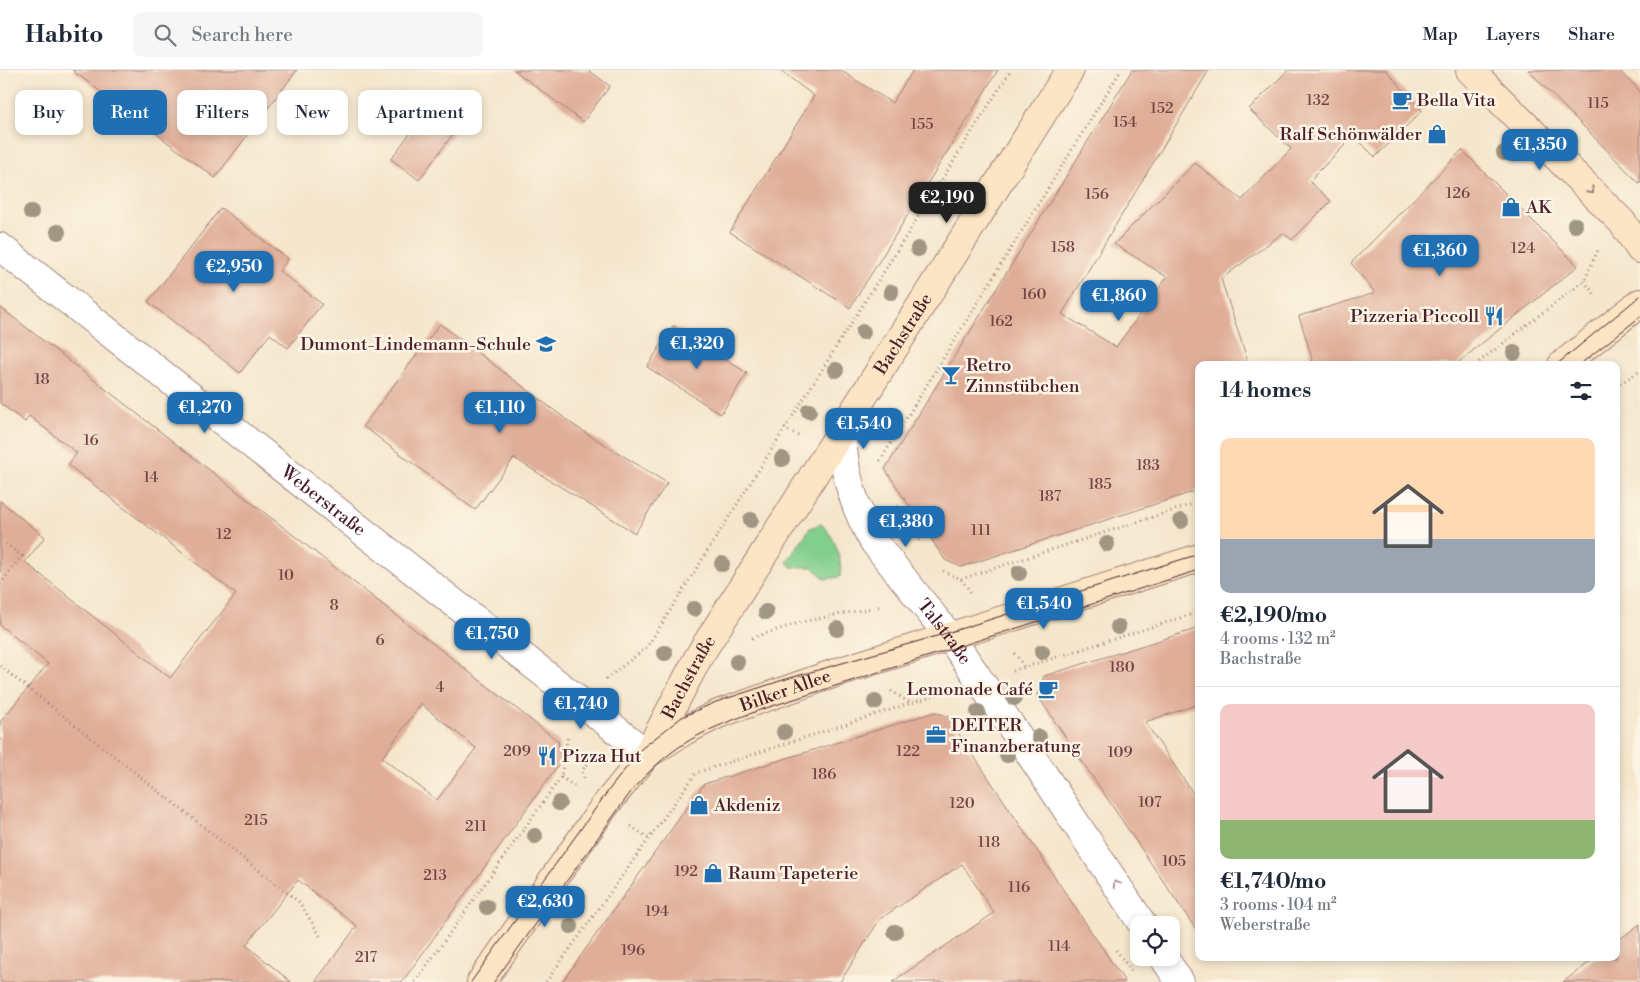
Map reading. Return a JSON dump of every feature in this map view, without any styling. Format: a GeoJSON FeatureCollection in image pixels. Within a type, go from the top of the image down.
{"type":"FeatureCollection","features":[{"type":"Feature","properties":{"kind":"street","name":"Bachstraße"},"geometry":{"type":"LineString","coordinates":[[648,754],[699,656],[1070,70]]}},
{"type":"Feature","properties":{"kind":"street"},"geometry":{"type":"LineString","coordinates":[[1470,70],[1622,222],[1640,248]]}},
{"type":"Feature","properties":{"kind":"street","name":"Weberstraße"},"geometry":{"type":"LineString","coordinates":[[0,247],[648,754]]}},
{"type":"Feature","properties":{"kind":"street"},"geometry":{"type":"LineString","coordinates":[[1567,361],[1640,303]]}},
{"type":"Feature","properties":{"kind":"street","name":"Talstraße"},"geometry":{"type":"LineString","coordinates":[[842,428],[842,445],[848,485],[864,525],[874,542],[950,637],[1137,916]]}},
{"type":"Feature","properties":{"kind":"street","name":"Bilker Allee"},"geometry":{"type":"LineString","coordinates":[[481,982],[591,825],[648,754],[718,714],[950,637],[1195,559]]}},
{"type":"Feature","properties":{"kind":"street"},"geometry":{"type":"LineString","coordinates":[[1169,966],[1180,982]]}},
{"type":"Feature","properties":{"kind":"path"},"geometry":{"type":"LineString","coordinates":[[602,683],[647,647],[1011,70]]}},
{"type":"Feature","properties":{"kind":"path"},"geometry":{"type":"LineString","coordinates":[[878,466],[1121,70]]}},
{"type":"Feature","properties":{"kind":"path"},"geometry":{"type":"LineString","coordinates":[[1480,361],[1584,281],[1602,241]]}},
{"type":"Feature","properties":{"kind":"path"},"geometry":{"type":"LineString","coordinates":[[1584,281],[1596,297]]}},
{"type":"Feature","properties":{"kind":"path"},"geometry":{"type":"LineString","coordinates":[[1620,384],[1640,371]]}},
{"type":"Feature","properties":{"kind":"path"},"geometry":{"type":"LineString","coordinates":[[892,500],[924,546]]}},
{"type":"Feature","properties":{"kind":"path"},"geometry":{"type":"LineString","coordinates":[[961,579],[1195,503]]}},
{"type":"Feature","properties":{"kind":"path"},"geometry":{"type":"LineString","coordinates":[[0,584],[22,556],[6,544]]}},
{"type":"Feature","properties":{"kind":"path"},"geometry":{"type":"LineString","coordinates":[[940,570],[961,579],[972,594]]}},
{"type":"Feature","properties":{"kind":"path"},"geometry":{"type":"LineString","coordinates":[[743,641],[801,622],[885,605]]}},
{"type":"Feature","properties":{"kind":"path"},"geometry":{"type":"LineString","coordinates":[[546,982],[696,773],[1195,613]]}},
{"type":"Feature","properties":{"kind":"path"},"geometry":{"type":"LineString","coordinates":[[1015,654],[1024,667]]}},
{"type":"Feature","properties":{"kind":"path"},"geometry":{"type":"LineString","coordinates":[[0,666],[300,903],[322,939]]}},
{"type":"Feature","properties":{"kind":"path"},"geometry":{"type":"LineString","coordinates":[[891,692],[912,703]]}},
{"type":"Feature","properties":{"kind":"path"},"geometry":{"type":"LineString","coordinates":[[415,982],[561,777],[569,729]]}},
{"type":"Feature","properties":{"kind":"path"},"geometry":{"type":"LineString","coordinates":[[561,777],[574,786]]}},
{"type":"Feature","properties":{"kind":"path"},"geometry":{"type":"LineString","coordinates":[[634,828],[648,838]]}},
{"type":"Feature","properties":{"kind":"green space"},"geometry":{"type":"Polygon","coordinates":[[[821,524],[837,548],[841,570],[840,577],[825,579],[813,567],[791,567],[787,562],[810,528],[821,524]]]}},
{"type":"Feature","properties":{"kind":"building"},"geometry":{"type":"Polygon","coordinates":[[[72,70],[297,70],[282,90],[277,90],[277,96],[267,110],[267,90],[177,90],[177,135],[248,135],[215,178],[158,135],[167,135],[167,90],[98,90],[72,70]]]}},
{"type":"Feature","properties":{"kind":"building"},"geometry":{"type":"Polygon","coordinates":[[[514,70],[588,70],[610,86],[583,122],[514,70]]]}},
{"type":"Feature","properties":{"kind":"building"},"geometry":{"type":"Polygon","coordinates":[[[780,70],[840,70],[892,103],[913,70],[998,70],[850,308],[730,232],[814,96],[780,70]]]}},
{"type":"Feature","properties":{"kind":"building"},"geometry":{"type":"Polygon","coordinates":[[[1132,70],[1209,70],[1062,314],[1116,347],[1167,277],[1114,244],[1195,163],[1242,200],[1291,149],[1249,109],[1288,70],[1386,70],[1422,111],[1375,157],[1354,136],[1309,181],[1331,201],[1292,240],[1283,233],[1221,279],[1248,361],[1195,361],[1195,491],[961,567],[945,560],[885,469],[1132,70]]]}},
{"type":"Feature","properties":{"kind":"building"},"geometry":{"type":"Polygon","coordinates":[[[1528,70],[1619,70],[1640,91],[1640,184],[1528,70]]]}},
{"type":"Feature","properties":{"kind":"building"},"geometry":{"type":"Polygon","coordinates":[[[409,135],[452,135],[419,180],[391,159],[409,135]]]}},
{"type":"Feature","properties":{"kind":"building"},"geometry":{"type":"Polygon","coordinates":[[[1462,150],[1578,266],[1460,361],[1313,361],[1299,316],[1375,293],[1351,263],[1462,150]]]}},
{"type":"Feature","properties":{"kind":"building"},"geometry":{"type":"Polygon","coordinates":[[[221,208],[288,259],[279,271],[322,304],[288,348],[270,334],[240,373],[148,302],[221,208]]]}},
{"type":"Feature","properties":{"kind":"building"},"geometry":{"type":"Polygon","coordinates":[[[0,307],[558,741],[561,761],[402,982],[315,982],[357,926],[298,880],[246,945],[291,982],[0,982],[0,722],[48,664],[0,625],[0,501],[45,537],[25,562],[170,678],[236,594],[68,465],[77,453],[29,416],[25,422],[0,403],[0,307]],[[421,704],[382,758],[437,800],[476,748],[421,704]]]}},
{"type":"Feature","properties":{"kind":"building"},"geometry":{"type":"Polygon","coordinates":[[[440,324],[575,426],[667,483],[635,533],[514,458],[475,510],[363,426],[440,324]]]}},
{"type":"Feature","properties":{"kind":"building"},"geometry":{"type":"Polygon","coordinates":[[[673,326],[747,373],[721,414],[647,367],[673,326]]]}},
{"type":"Feature","properties":{"kind":"building"},"geometry":{"type":"Polygon","coordinates":[[[1195,629],[1195,705],[1145,722],[1195,796],[1195,928],[1037,695],[1044,676],[1195,629]]]}},
{"type":"Feature","properties":{"kind":"building"},"geometry":{"type":"Polygon","coordinates":[[[935,712],[947,716],[1125,982],[892,982],[994,913],[962,864],[880,919],[840,982],[562,982],[704,784],[935,712]]]}},
{"type":"Feature","properties":{"kind":"building"},"geometry":{"type":"Polygon","coordinates":[[[1640,924],[1640,982],[1563,982],[1591,961],[1620,961],[1620,939],[1640,924]]]}},
{"type":"Feature","properties":{"kind":"tram line"},"geometry":{"type":"LineString","coordinates":[[1561,361],[1640,296]]}},
{"type":"Feature","properties":{"kind":"tram line"},"geometry":{"type":"LineString","coordinates":[[1584,361],[1640,317]]}},
{"type":"Feature","properties":{"kind":"tram line"},"geometry":{"type":"LineString","coordinates":[[471,982],[608,791],[641,749],[682,717],[716,702],[783,680],[947,633],[1195,555]]}},
{"type":"Feature","properties":{"kind":"tram line"},"geometry":{"type":"LineString","coordinates":[[494,982],[633,789],[662,760],[691,740],[705,732],[760,710],[1195,571]]}},
{"type":"Feature","properties":{"kind":"place","name":"Bella Vita"},"geometry":{"type":"Point","coordinates":[1402,100]}},
{"type":"Feature","properties":{"kind":"place","name":"Ralf Schönwälder"},"geometry":{"type":"Point","coordinates":[1437,134]}},
{"type":"Feature","properties":{"kind":"place","name":"AK"},"geometry":{"type":"Point","coordinates":[1511,207]}},
{"type":"Feature","properties":{"kind":"place","name":"Pizzeria Piccoll"},"geometry":{"type":"Point","coordinates":[1494,316]}},
{"type":"Feature","properties":{"kind":"place","name":"Dumont-Lindemann-Schule"},"geometry":{"type":"Point","coordinates":[546,344]}},
{"type":"Feature","properties":{"kind":"place","name":"Retro Zinnstübchen"},"geometry":{"type":"Point","coordinates":[951,375]}},
{"type":"Feature","properties":{"kind":"place","name":"Lemonade Café"},"geometry":{"type":"Point","coordinates":[1048,689]}},
{"type":"Feature","properties":{"kind":"place","name":"DEITER Finanzberatung"},"geometry":{"type":"Point","coordinates":[936,735]}},
{"type":"Feature","properties":{"kind":"place","name":"Pizza Hut"},"geometry":{"type":"Point","coordinates":[547,756]}},
{"type":"Feature","properties":{"kind":"place","name":"Akdeniz"},"geometry":{"type":"Point","coordinates":[699,805]}},
{"type":"Feature","properties":{"kind":"place","name":"Raum Tapeterie"},"geometry":{"type":"Point","coordinates":[713,873]}}]}
